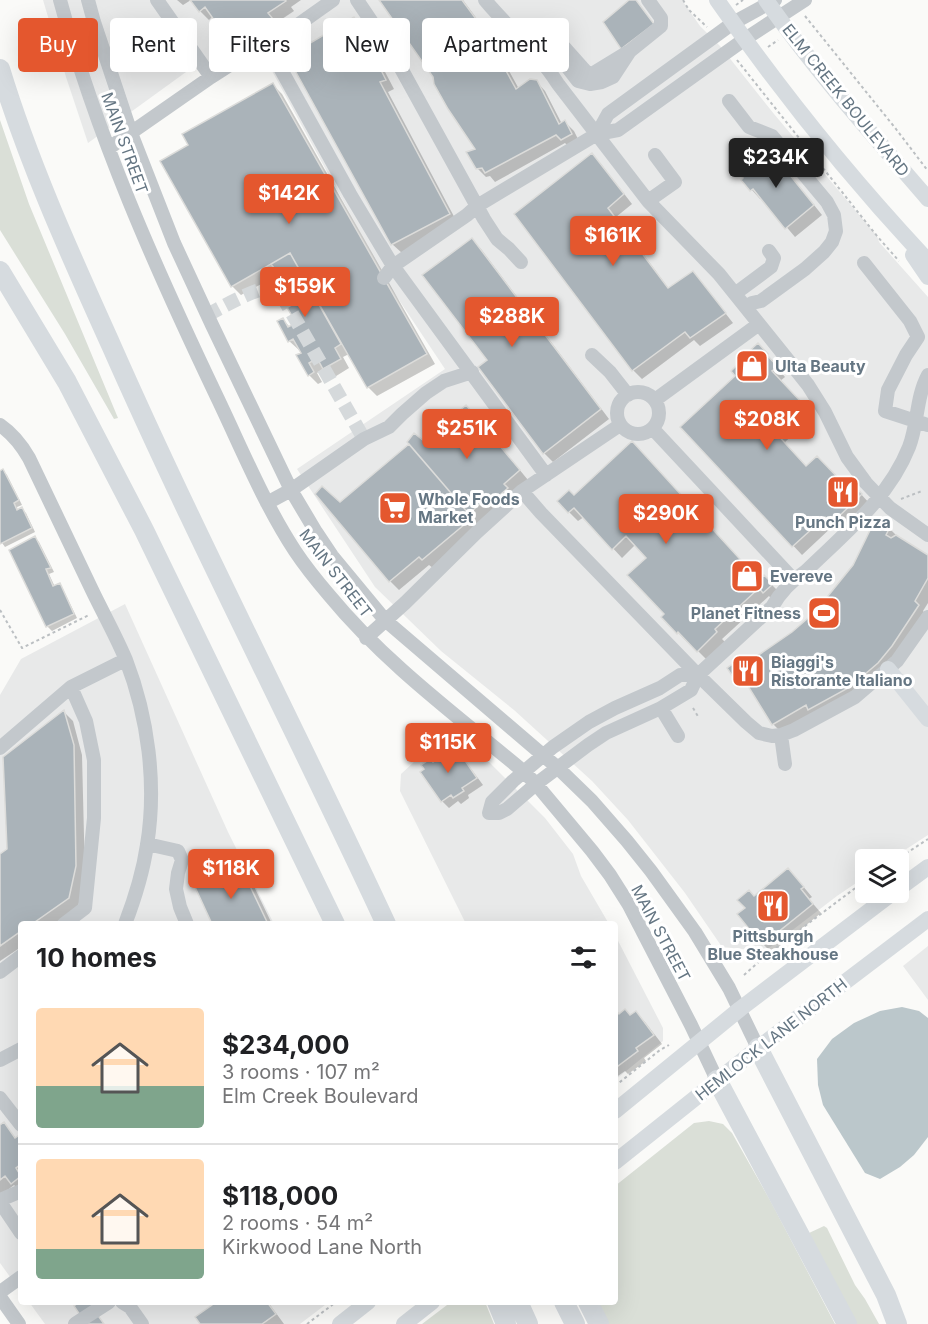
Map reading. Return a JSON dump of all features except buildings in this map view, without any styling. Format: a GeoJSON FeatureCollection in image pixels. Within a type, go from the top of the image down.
{"type":"FeatureCollection","features":[{"type":"Feature","properties":{"kind":"highway"},"geometry":{"type":"LineString","coordinates":[[0,69],[17,122],[52,214],[144,420],[387,921]]}},
{"type":"Feature","properties":{"kind":"highway"},"geometry":{"type":"LineString","coordinates":[[0,271],[61,373],[144,530],[334,921]]}},
{"type":"Feature","properties":{"kind":"highway"},"geometry":{"type":"LineString","coordinates":[[758,1048],[882,1287],[897,1324]]}},
{"type":"Feature","properties":{"kind":"highway"},"geometry":{"type":"LineString","coordinates":[[717,1080],[847,1324]]}},
{"type":"Feature","properties":{"kind":"highway"},"geometry":{"type":"LineString","coordinates":[[498,1305],[506,1324]]}},
{"type":"Feature","properties":{"kind":"highway"},"geometry":{"type":"LineString","coordinates":[[519,1305],[528,1324]]}},
{"type":"Feature","properties":{"kind":"highway"},"geometry":{"type":"LineString","coordinates":[[566,1305],[575,1324]]}},
{"type":"Feature","properties":{"kind":"highway"},"geometry":{"type":"LineString","coordinates":[[590,1305],[599,1324]]}},
{"type":"Feature","properties":{"kind":"main road"},"geometry":{"type":"LineString","coordinates":[[717,0],[757,56],[844,167],[928,261]]}},
{"type":"Feature","properties":{"kind":"main road","name":"ELM CREEK BOULEVARD"},"geometry":{"type":"LineString","coordinates":[[776,11],[876,139],[928,199]]}},
{"type":"Feature","properties":{"kind":"main road"},"geometry":{"type":"LineString","coordinates":[[906,238],[928,251]]}},
{"type":"Feature","properties":{"kind":"main road"},"geometry":{"type":"LineString","coordinates":[[906,238],[914,257],[928,277]]}},
{"type":"Feature","properties":{"kind":"main road"},"geometry":{"type":"LineString","coordinates":[[888,669],[928,719]]}},
{"type":"Feature","properties":{"kind":"main road"},"geometry":{"type":"LineString","coordinates":[[909,881],[928,867]]}},
{"type":"Feature","properties":{"kind":"main road"},"geometry":{"type":"LineString","coordinates":[[618,1109],[740,1009],[880,903]]}},
{"type":"Feature","properties":{"kind":"main road","name":"HEMLOCK LANE NORTH"},"geometry":{"type":"LineString","coordinates":[[618,1160],[758,1048],[928,919]]}},
{"type":"Feature","properties":{"kind":"main road"},"geometry":{"type":"LineString","coordinates":[[340,1324],[364,1305]]}},
{"type":"Feature","properties":{"kind":"main road"},"geometry":{"type":"LineString","coordinates":[[404,1324],[428,1305]]}},
{"type":"Feature","properties":{"kind":"street","name":"MAIN STREET"},"geometry":{"type":"LineString","coordinates":[[60,0],[88,90],[152,258],[267,503],[296,551],[329,595],[366,638],[406,676],[523,771],[592,851],[629,905],[717,1080]]}},
{"type":"Feature","properties":{"kind":"street","name":"MAIN STREET"},"geometry":{"type":"LineString","coordinates":[[88,0],[131,133],[174,243],[291,490],[316,532],[332,556],[385,620],[543,754],[592,801],[627,841],[695,932],[729,988],[758,1048]]}},
{"type":"Feature","properties":{"kind":"street"},"geometry":{"type":"LineString","coordinates":[[157,0],[211,77]]}},
{"type":"Feature","properties":{"kind":"street"},"geometry":{"type":"LineString","coordinates":[[308,18],[333,0]]}},
{"type":"Feature","properties":{"kind":"street"},"geometry":{"type":"LineString","coordinates":[[357,0],[392,52],[497,239],[521,261]]}},
{"type":"Feature","properties":{"kind":"street"},"geometry":{"type":"LineString","coordinates":[[485,0],[547,66],[558,84],[648,201],[749,305],[759,324],[808,385],[825,412],[847,457],[879,497],[890,508],[928,535]]}},
{"type":"Feature","properties":{"kind":"street"},"geometry":{"type":"LineString","coordinates":[[569,69],[578,81],[590,84],[613,77],[630,51],[661,26],[661,18],[648,0]]}},
{"type":"Feature","properties":{"kind":"street"},"geometry":{"type":"LineString","coordinates":[[597,134],[608,114],[732,23],[805,0]]}},
{"type":"Feature","properties":{"kind":"street"},"geometry":{"type":"LineString","coordinates":[[381,273],[468,215],[477,206],[597,134],[618,129],[745,39],[776,11]]}},
{"type":"Feature","properties":{"kind":"street"},"geometry":{"type":"LineString","coordinates":[[109,148],[219,72]]}},
{"type":"Feature","properties":{"kind":"street"},"geometry":{"type":"LineString","coordinates":[[282,72],[393,266],[546,475]]}},
{"type":"Feature","properties":{"kind":"street"},"geometry":{"type":"LineString","coordinates":[[729,101],[749,127],[772,136],[827,202],[834,215],[836,231],[832,242],[824,252],[805,269],[760,301],[749,305]]}},
{"type":"Feature","properties":{"kind":"street"},"geometry":{"type":"LineString","coordinates":[[648,201],[675,182],[655,155]]}},
{"type":"Feature","properties":{"kind":"street"},"geometry":{"type":"LineString","coordinates":[[736,293],[771,267],[774,258],[769,251]]}},
{"type":"Feature","properties":{"kind":"street"},"geometry":{"type":"LineString","coordinates":[[864,263],[910,321],[918,337],[888,390],[885,411],[922,423]]}},
{"type":"Feature","properties":{"kind":"street"},"geometry":{"type":"LineString","coordinates":[[185,331],[207,315]]}},
{"type":"Feature","properties":{"kind":"street"},"geometry":{"type":"LineString","coordinates":[[655,400],[759,324]]}},
{"type":"Feature","properties":{"kind":"street"},"geometry":{"type":"LineString","coordinates":[[592,355],[628,394]]}},
{"type":"Feature","properties":{"kind":"street"},"geometry":{"type":"LineString","coordinates":[[267,503],[291,490],[364,439],[389,427],[426,393],[444,381],[472,372]]}},
{"type":"Feature","properties":{"kind":"street"},"geometry":{"type":"LineString","coordinates":[[698,675],[680,675],[660,688],[588,722],[523,771],[492,802],[489,813],[499,813],[507,808],[606,733],[661,708],[691,690],[698,675],[772,607],[778,596],[793,579],[806,572],[879,497],[896,474],[913,435],[922,423],[922,387],[928,375]]}},
{"type":"Feature","properties":{"kind":"street"},"geometry":{"type":"LineString","coordinates":[[644,393],[655,400],[660,412],[653,429],[639,435],[632,434],[620,425],[618,408],[620,402],[628,394],[644,393]]}},
{"type":"Feature","properties":{"kind":"street"},"geometry":{"type":"LineString","coordinates":[[0,425],[20,442],[29,458],[96,612],[125,660],[142,713],[149,757],[151,799],[147,844],[139,884],[126,921]]}},
{"type":"Feature","properties":{"kind":"street"},"geometry":{"type":"LineString","coordinates":[[366,638],[522,491],[620,425]]}},
{"type":"Feature","properties":{"kind":"street"},"geometry":{"type":"LineString","coordinates":[[653,429],[793,579]]}},
{"type":"Feature","properties":{"kind":"street"},"geometry":{"type":"LineString","coordinates":[[522,491],[698,675],[759,733],[772,736],[781,735],[855,697],[897,661],[927,620]]}},
{"type":"Feature","properties":{"kind":"street"},"geometry":{"type":"LineString","coordinates":[[0,748],[71,687],[125,660]]}},
{"type":"Feature","properties":{"kind":"street"},"geometry":{"type":"LineString","coordinates":[[69,921],[85,908],[94,818],[94,760],[86,721],[71,687]]}},
{"type":"Feature","properties":{"kind":"street"},"geometry":{"type":"LineString","coordinates":[[661,708],[678,736]]}},
{"type":"Feature","properties":{"kind":"street"},"geometry":{"type":"LineString","coordinates":[[781,735],[785,764]]}},
{"type":"Feature","properties":{"kind":"street"},"geometry":{"type":"LineString","coordinates":[[147,844],[178,851],[182,860],[176,889],[186,921]]}},
{"type":"Feature","properties":{"kind":"street"},"geometry":{"type":"LineString","coordinates":[[0,972],[18,958]]}},
{"type":"Feature","properties":{"kind":"street"},"geometry":{"type":"LineString","coordinates":[[0,1060],[18,1051]]}},
{"type":"Feature","properties":{"kind":"street"},"geometry":{"type":"LineString","coordinates":[[0,1098],[18,1121]]}},
{"type":"Feature","properties":{"kind":"street"},"geometry":{"type":"LineString","coordinates":[[18,1192],[0,1201],[18,1228]]}},
{"type":"Feature","properties":{"kind":"street"},"geometry":{"type":"LineString","coordinates":[[0,1292],[18,1278]]}},
{"type":"Feature","properties":{"kind":"street"},"geometry":{"type":"LineString","coordinates":[[0,1297],[19,1324]]}},
{"type":"Feature","properties":{"kind":"street"},"geometry":{"type":"LineString","coordinates":[[75,1324],[104,1305]]}},
{"type":"Feature","properties":{"kind":"street"},"geometry":{"type":"LineString","coordinates":[[127,1305],[142,1324]]}},
{"type":"Feature","properties":{"kind":"path"},"geometry":{"type":"LineString","coordinates":[[683,0],[689,10],[716,35]]}},
{"type":"Feature","properties":{"kind":"path"},"geometry":{"type":"LineString","coordinates":[[757,56],[776,11],[807,18],[928,171]]}},
{"type":"Feature","properties":{"kind":"path"},"geometry":{"type":"LineString","coordinates":[[729,50],[901,263]]}},
{"type":"Feature","properties":{"kind":"path"},"geometry":{"type":"LineString","coordinates":[[899,500],[922,491]]}},
{"type":"Feature","properties":{"kind":"path"},"geometry":{"type":"LineString","coordinates":[[0,610],[22,648],[96,612]]}},
{"type":"Feature","properties":{"kind":"path"},"geometry":{"type":"LineString","coordinates":[[693,708],[699,718]]}},
{"type":"Feature","properties":{"kind":"path"},"geometry":{"type":"LineString","coordinates":[[909,851],[928,839]]}},
{"type":"Feature","properties":{"kind":"path"},"geometry":{"type":"LineString","coordinates":[[744,975],[769,953],[855,888]]}},
{"type":"Feature","properties":{"kind":"path"},"geometry":{"type":"LineString","coordinates":[[618,1084],[669,1045]]}},
{"type":"Feature","properties":{"kind":"path"},"geometry":{"type":"LineString","coordinates":[[307,1324],[332,1305]]}},
{"type":"Feature","properties":{"kind":"shaded area"},"geometry":{"type":"Polygon","coordinates":[[[43,0],[682,0],[700,26],[720,46],[877,236],[879,242],[928,297],[928,835],[906,849],[855,849],[855,884],[765,951],[722,947],[685,893],[628,820],[592,781],[514,710],[441,651],[375,587],[297,469],[445,369],[391,288],[273,72],[311,72],[311,18],[209,18],[209,61],[197,65],[197,18],[110,18],[110,72],[186,72],[88,143],[65,72],[98,72],[98,18],[48,18],[43,0]]]}},
{"type":"Feature","properties":{"kind":"shaded area"},"geometry":{"type":"Polygon","coordinates":[[[0,120],[29,204],[118,418],[114,419],[65,334],[0,230],[0,120]]]}},
{"type":"Feature","properties":{"kind":"shaded area"},"geometry":{"type":"Polygon","coordinates":[[[125,604],[228,832],[272,921],[18,921],[18,1288],[0,1263],[0,695],[21,659],[125,604]]]}},
{"type":"Feature","properties":{"kind":"shaded area"},"geometry":{"type":"Polygon","coordinates":[[[450,729],[478,751],[545,818],[573,854],[581,876],[607,921],[465,921],[400,791],[401,774],[450,729]]]}},
{"type":"Feature","properties":{"kind":"shaded area"},"geometry":{"type":"Polygon","coordinates":[[[618,941],[663,1028],[663,1041],[618,1078],[618,941]]]}},
{"type":"Feature","properties":{"kind":"shaded area"},"geometry":{"type":"Polygon","coordinates":[[[928,946],[928,1000],[903,966],[928,946]]]}},
{"type":"Feature","properties":{"kind":"shaded area"},"geometry":{"type":"Polygon","coordinates":[[[902,1007],[919,1011],[928,1018],[928,1137],[914,1155],[880,1179],[865,1173],[823,1105],[818,1085],[817,1059],[832,1039],[854,1023],[880,1011],[902,1007]]]}},
{"type":"Feature","properties":{"kind":"shaded area"},"geometry":{"type":"Polygon","coordinates":[[[709,1121],[723,1124],[732,1133],[835,1324],[609,1324],[599,1305],[618,1305],[618,1184],[694,1123],[709,1121]]]}},
{"type":"Feature","properties":{"kind":"shaded area"},"geometry":{"type":"Polygon","coordinates":[[[824,1226],[855,1285],[879,1324],[856,1324],[809,1233],[824,1226]]]}},
{"type":"Feature","properties":{"kind":"shaded area"},"geometry":{"type":"Polygon","coordinates":[[[31,1305],[325,1305],[300,1324],[45,1324],[31,1305]]]}},
{"type":"Feature","properties":{"kind":"shaded area"},"geometry":{"type":"Polygon","coordinates":[[[447,1305],[486,1305],[494,1324],[422,1324],[447,1305]]]}},
{"type":"Feature","properties":{"kind":"tunnel"},"geometry":{"type":"LineString","coordinates":[[207,315],[260,290],[274,288],[281,293],[364,439]]}},
{"type":"Feature","properties":{"kind":"place","name":"Ulta Beauty"},"geometry":{"type":"Point","coordinates":[752,366]}},
{"type":"Feature","properties":{"kind":"place","name":"Punch Pizza"},"geometry":{"type":"Point","coordinates":[843,492]}},
{"type":"Feature","properties":{"kind":"place","name":"Whole Foods Market"},"geometry":{"type":"Point","coordinates":[395,508]}},
{"type":"Feature","properties":{"kind":"place","name":"Evereve"},"geometry":{"type":"Point","coordinates":[747,576]}},
{"type":"Feature","properties":{"kind":"place","name":"Planet Fitness"},"geometry":{"type":"Point","coordinates":[824,613]}},
{"type":"Feature","properties":{"kind":"place","name":"Biaggi's Ristorante Italiano"},"geometry":{"type":"Point","coordinates":[748,671]}},
{"type":"Feature","properties":{"kind":"place","name":"Pittsburgh Blue Steakhouse"},"geometry":{"type":"Point","coordinates":[773,906]}}]}
